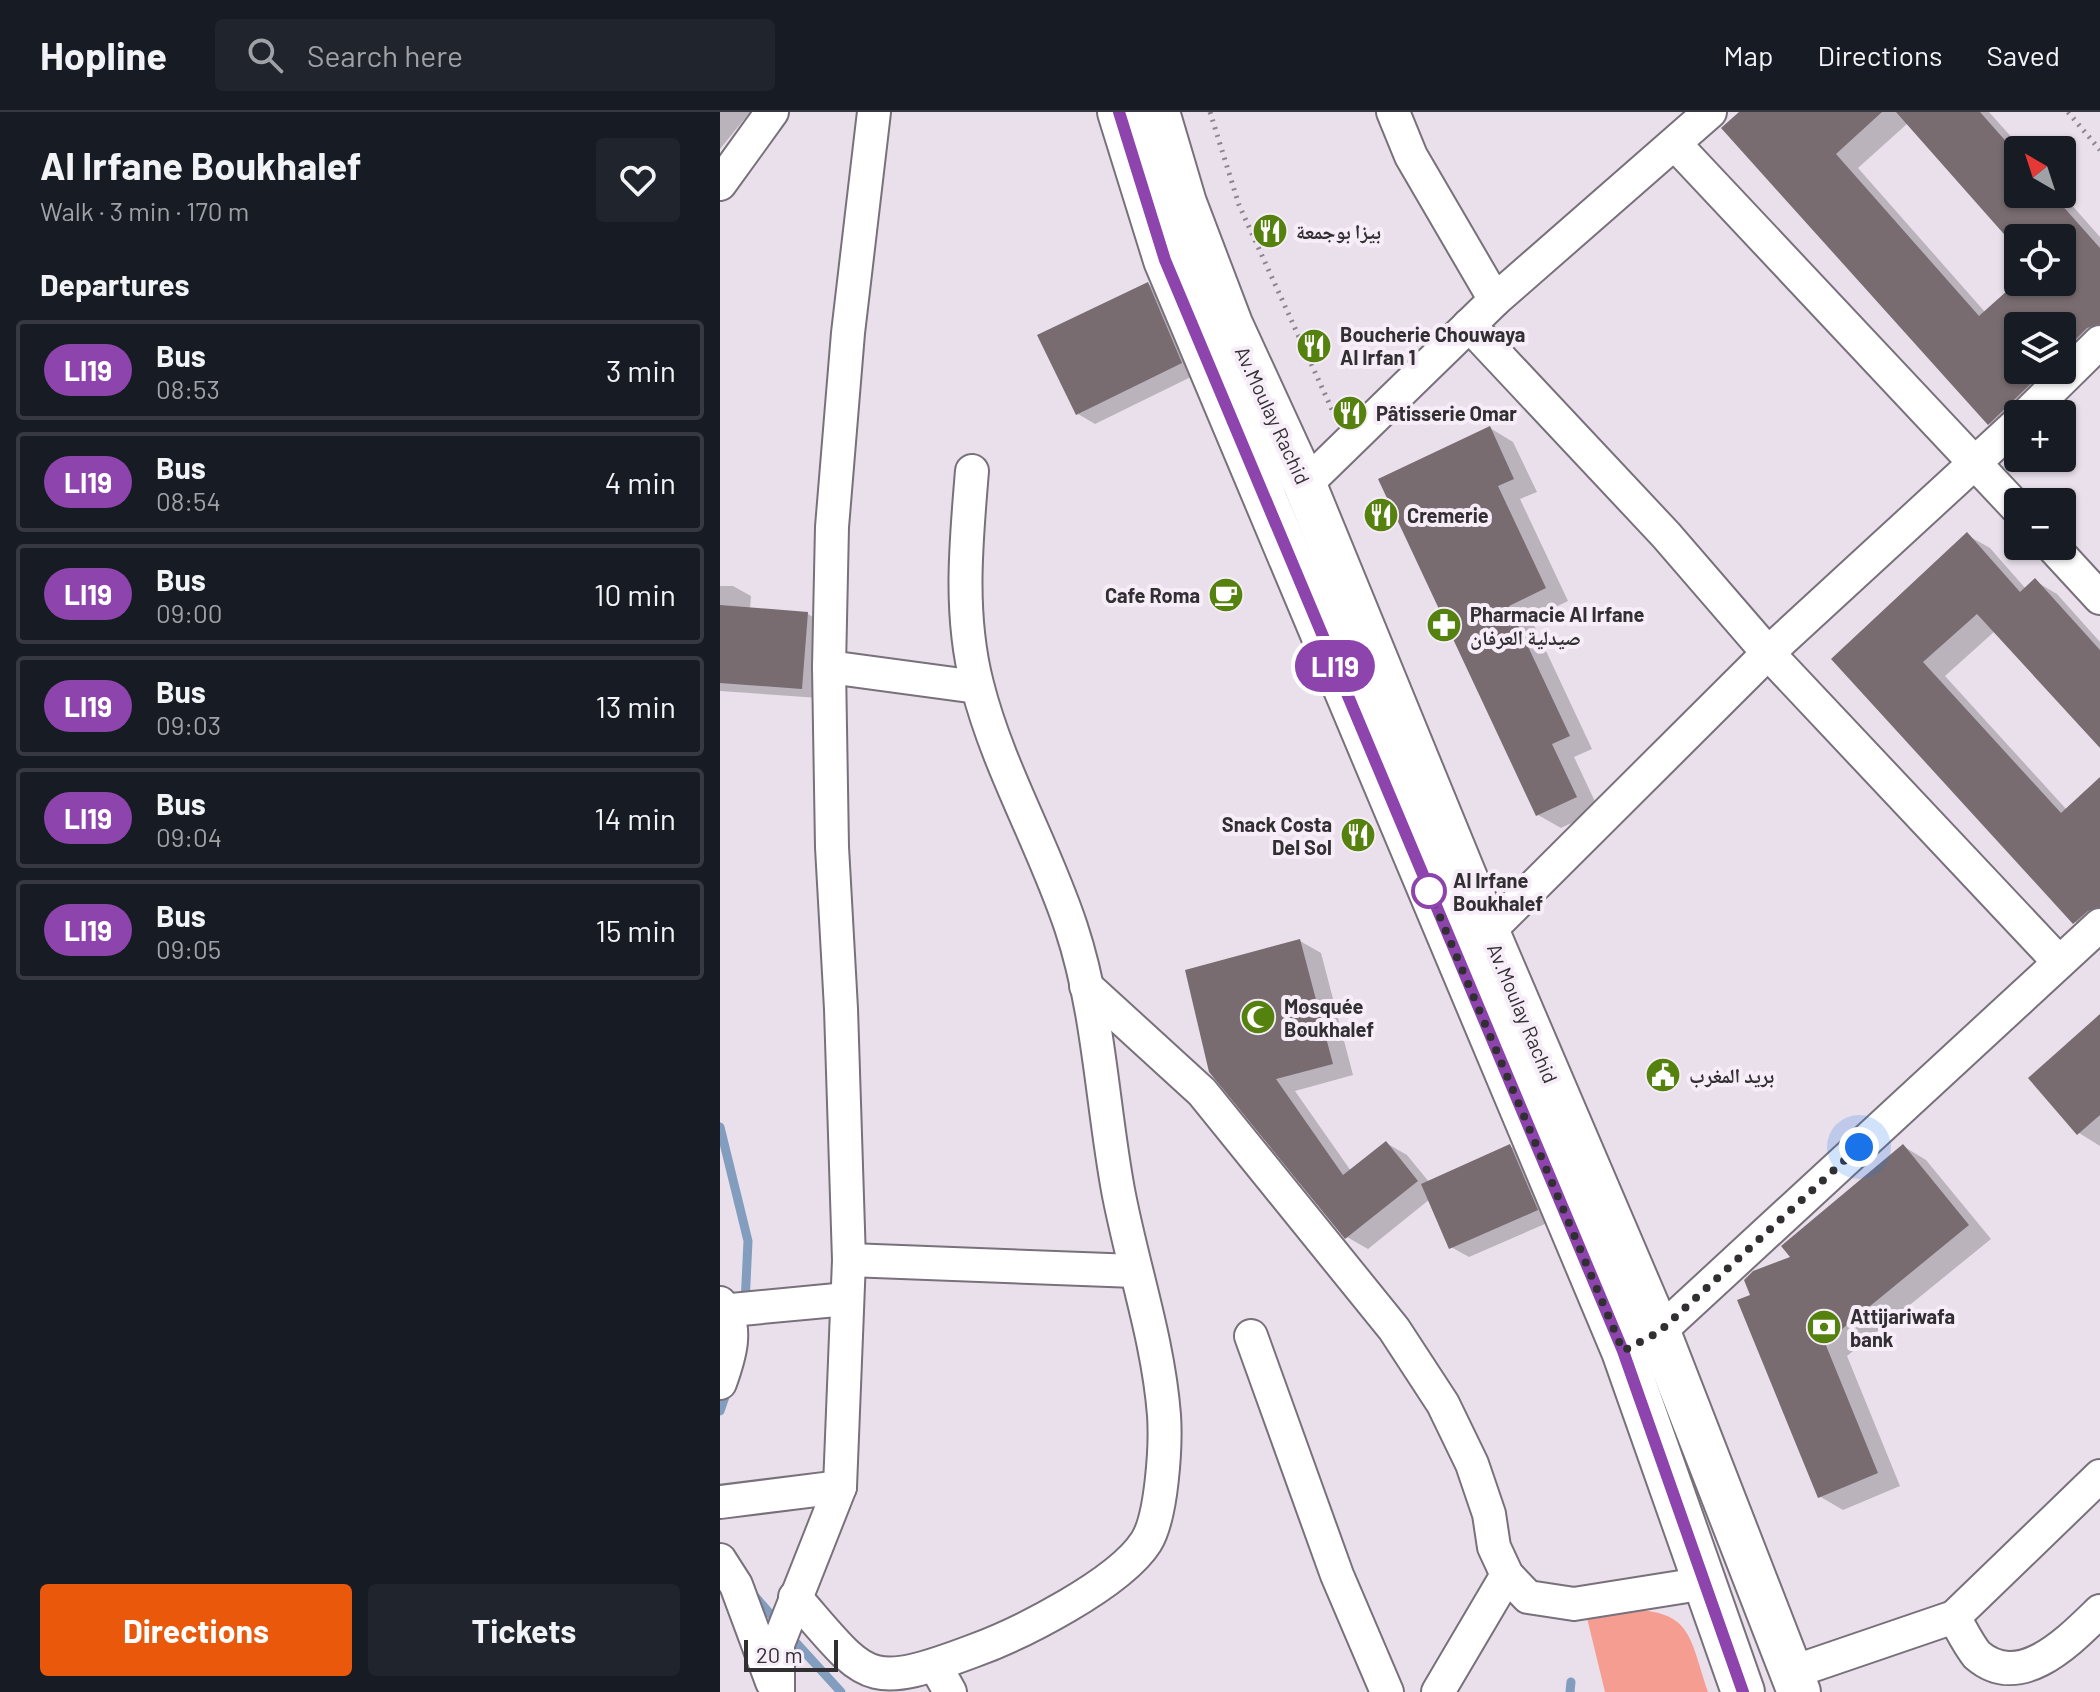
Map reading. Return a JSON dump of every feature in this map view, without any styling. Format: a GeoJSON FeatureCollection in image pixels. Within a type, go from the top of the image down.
{"type":"FeatureCollection","features":[{"type":"Feature","properties":{"kind":"main road","name":"Av.Moulay Rachid"},"geometry":{"type":"LineString","coordinates":[[1119,112],[1165,260],[1623,1351],[1743,1692]]}},
{"type":"Feature","properties":{"kind":"main road","name":"Av.Moulay Rachid"},"geometry":{"type":"LineString","coordinates":[[1158,112],[1185,203],[1231,324],[1305,485],[1488,932],[1659,1332],[1796,1682]]}},
{"type":"Feature","properties":{"kind":"street"},"geometry":{"type":"LineString","coordinates":[[720,184],[772,112]]}},
{"type":"Feature","properties":{"kind":"street"},"geometry":{"type":"LineString","coordinates":[[777,1692],[778,1644],[840,1487],[849,1260],[832,847],[829,667],[832,527],[850,318],[874,112]]}},
{"type":"Feature","properties":{"kind":"street"},"geometry":{"type":"LineString","coordinates":[[1393,112],[1411,156],[1495,300]]}},
{"type":"Feature","properties":{"kind":"street"},"geometry":{"type":"LineString","coordinates":[[1305,485],[1495,300],[1710,112]]}},
{"type":"Feature","properties":{"kind":"street"},"geometry":{"type":"LineString","coordinates":[[1675,144],[2004,494]]}},
{"type":"Feature","properties":{"kind":"street"},"geometry":{"type":"LineString","coordinates":[[1469,325],[1666,535],[1768,653],[2059,962]]}},
{"type":"Feature","properties":{"kind":"street"},"geometry":{"type":"LineString","coordinates":[[2041,400],[2100,342]]}},
{"type":"Feature","properties":{"kind":"street"},"geometry":{"type":"LineString","coordinates":[[1488,932],[1768,653],[2004,437]]}},
{"type":"Feature","properties":{"kind":"street"},"geometry":{"type":"LineString","coordinates":[[793,1602],[845,1654],[867,1671],[882,1676],[908,1674],[942,1679],[998,1642],[1041,1620],[1131,1560],[1147,1541],[1155,1521],[1164,1420],[1159,1371],[1135,1271],[1086,986],[1071,926],[977,687],[966,628],[965,563],[972,471]]}},
{"type":"Feature","properties":{"kind":"street"},"geometry":{"type":"LineString","coordinates":[[2065,560],[2100,598]]}},
{"type":"Feature","properties":{"kind":"street"},"geometry":{"type":"LineString","coordinates":[[829,667],[977,687]]}},
{"type":"Feature","properties":{"kind":"street"},"geometry":{"type":"LineString","coordinates":[[1623,1351],[1659,1332],[2100,925]]}},
{"type":"Feature","properties":{"kind":"street"},"geometry":{"type":"LineString","coordinates":[[1086,986],[1202,1092],[1394,1329],[1443,1404],[1472,1464],[1489,1514],[1494,1547],[1507,1575],[1528,1597],[1574,1604],[1706,1583]]}},
{"type":"Feature","properties":{"kind":"street"},"geometry":{"type":"LineString","coordinates":[[849,1260],[1135,1271]]}},
{"type":"Feature","properties":{"kind":"street"},"geometry":{"type":"LineString","coordinates":[[720,1383],[732,1340],[722,1308],[847,1299]]}},
{"type":"Feature","properties":{"kind":"street"},"geometry":{"type":"LineString","coordinates":[[1251,1336],[1337,1575],[1387,1692]]}},
{"type":"Feature","properties":{"kind":"street"},"geometry":{"type":"LineString","coordinates":[[1796,1682],[1954,1617],[2100,1476]]}},
{"type":"Feature","properties":{"kind":"street"},"geometry":{"type":"LineString","coordinates":[[720,1502],[840,1487]]}},
{"type":"Feature","properties":{"kind":"street"},"geometry":{"type":"LineString","coordinates":[[720,1560],[736,1585],[777,1692]]}},
{"type":"Feature","properties":{"kind":"street"},"geometry":{"type":"LineString","coordinates":[[1438,1692],[1507,1575]]}},
{"type":"Feature","properties":{"kind":"street"},"geometry":{"type":"LineString","coordinates":[[1954,1617],[1976,1654],[2004,1675],[2018,1675],[2039,1666],[2100,1611]]}},
{"type":"Feature","properties":{"kind":"path"},"geometry":{"type":"LineString","coordinates":[[1210,112],[1239,205],[1348,444]]}},
{"type":"Feature","properties":{"kind":"path"},"geometry":{"type":"LineString","coordinates":[[2068,112],[2100,150]]}},
{"type":"Feature","properties":{"kind":"shaded area"},"geometry":{"type":"Polygon","coordinates":[[[1621,1609],[1662,1614],[1684,1628],[1708,1692],[1605,1692],[1587,1618],[1621,1609]]]}},
{"type":"Feature","properties":{"kind":"building"},"geometry":{"type":"Polygon","coordinates":[[[1739,112],[1882,112],[1836,154],[1979,316],[2004,294],[2004,296],[2076,296],[2076,224],[2004,224],[2004,234],[1896,112],[1980,112],[2004,139],[2004,208],[2064,208],[2100,248],[2100,324],[2087,328],[2076,339],[2076,312],[2004,312],[2004,384],[2030,384],[2014,400],[2004,400],[2004,410],[1988,425],[1721,128],[1739,112]]]}},
{"type":"Feature","properties":{"kind":"building"},"geometry":{"type":"Polygon","coordinates":[[[1148,282],[1182,363],[1076,415],[1037,335],[1148,282]]]}},
{"type":"Feature","properties":{"kind":"building"},"geometry":{"type":"Polygon","coordinates":[[[1490,426],[1514,479],[1498,486],[1546,588],[1509,606],[1570,736],[1552,744],[1577,797],[1536,816],[1378,479],[1490,426]]]}},
{"type":"Feature","properties":{"kind":"building"},"geometry":{"type":"Polygon","coordinates":[[[1967,532],[2020,592],[2035,578],[2100,650],[2100,748],[1977,614],[1923,662],[2061,813],[2100,777],[2100,907],[2088,911],[2073,924],[1831,659],[1967,532]]]}},
{"type":"Feature","properties":{"kind":"building"},"geometry":{"type":"Polygon","coordinates":[[[720,605],[808,612],[802,689],[720,683],[720,605]]]}},
{"type":"Feature","properties":{"kind":"building"},"geometry":{"type":"Polygon","coordinates":[[[1300,939],[1333,1064],[1276,1079],[1343,1175],[1386,1141],[1418,1181],[1345,1239],[1209,1072],[1185,970],[1300,939]]]}},
{"type":"Feature","properties":{"kind":"building"},"geometry":{"type":"Polygon","coordinates":[[[2100,1014],[2100,1115],[2077,1135],[2028,1078],[2100,1014]]]}},
{"type":"Feature","properties":{"kind":"building"},"geometry":{"type":"Polygon","coordinates":[[[1510,1144],[1538,1210],[1449,1249],[1421,1184],[1510,1144]]]}},
{"type":"Feature","properties":{"kind":"building"},"geometry":{"type":"Polygon","coordinates":[[[1903,1144],[1969,1225],[1825,1343],[1878,1473],[1818,1498],[1737,1300],[1750,1295],[1744,1280],[1753,1271],[1790,1257],[1781,1246],[1903,1144]]]}},
{"type":"Feature","properties":{"kind":"waterway"},"geometry":{"type":"LineString","coordinates":[[720,1127],[748,1241],[745,1304]]}},
{"type":"Feature","properties":{"kind":"waterway"},"geometry":{"type":"LineString","coordinates":[[720,1411],[728,1388]]}},
{"type":"Feature","properties":{"kind":"waterway"},"geometry":{"type":"LineString","coordinates":[[752,1593],[779,1624]]}},
{"type":"Feature","properties":{"kind":"waterway"},"geometry":{"type":"LineString","coordinates":[[789,1635],[841,1692]]}},
{"type":"Feature","properties":{"kind":"waterway"},"geometry":{"type":"LineString","coordinates":[[1570,1692],[1571,1682]]}},
{"type":"Feature","properties":{"kind":"bus line","name":"LI19"},"geometry":{"type":"LineString","coordinates":[[1119,112],[1165,260],[1623,1351],[1743,1692]]}},
{"type":"Feature","properties":{"kind":"place","name":"بيزا بوجمعة"},"geometry":{"type":"Point","coordinates":[1270,231]}},
{"type":"Feature","properties":{"kind":"place","name":"Boucherie Chouwaya Al Irfan 1"},"geometry":{"type":"Point","coordinates":[1314,346]}},
{"type":"Feature","properties":{"kind":"place","name":"Pâtisserie Omar"},"geometry":{"type":"Point","coordinates":[1350,413]}},
{"type":"Feature","properties":{"kind":"place","name":"Cremerie"},"geometry":{"type":"Point","coordinates":[1381,515]}},
{"type":"Feature","properties":{"kind":"place","name":"Cafe Roma"},"geometry":{"type":"Point","coordinates":[1226,595]}},
{"type":"Feature","properties":{"kind":"place","name":"Pharmacie Al Irfane صيدلية العرفان"},"geometry":{"type":"Point","coordinates":[1444,625]}},
{"type":"Feature","properties":{"kind":"place","name":"Snack Costa Del Sol"},"geometry":{"type":"Point","coordinates":[1358,835]}},
{"type":"Feature","properties":{"kind":"place","name":"Al Irfane Boukhalef"},"geometry":{"type":"Point","coordinates":[1429,891]}},
{"type":"Feature","properties":{"kind":"place","name":"Mosquée Boukhalef"},"geometry":{"type":"Point","coordinates":[1258,1017]}},
{"type":"Feature","properties":{"kind":"place","name":"بريد المغرب"},"geometry":{"type":"Point","coordinates":[1663,1075]}},
{"type":"Feature","properties":{"kind":"place","name":"Attijariwafa bank"},"geometry":{"type":"Point","coordinates":[1824,1327]}},
{"type":"Feature","properties":{"kind":"route"},"geometry":{"type":"LineString","coordinates":[[1429,891],[1623,1351],[1659,1332],[1859,1147]]}}]}
